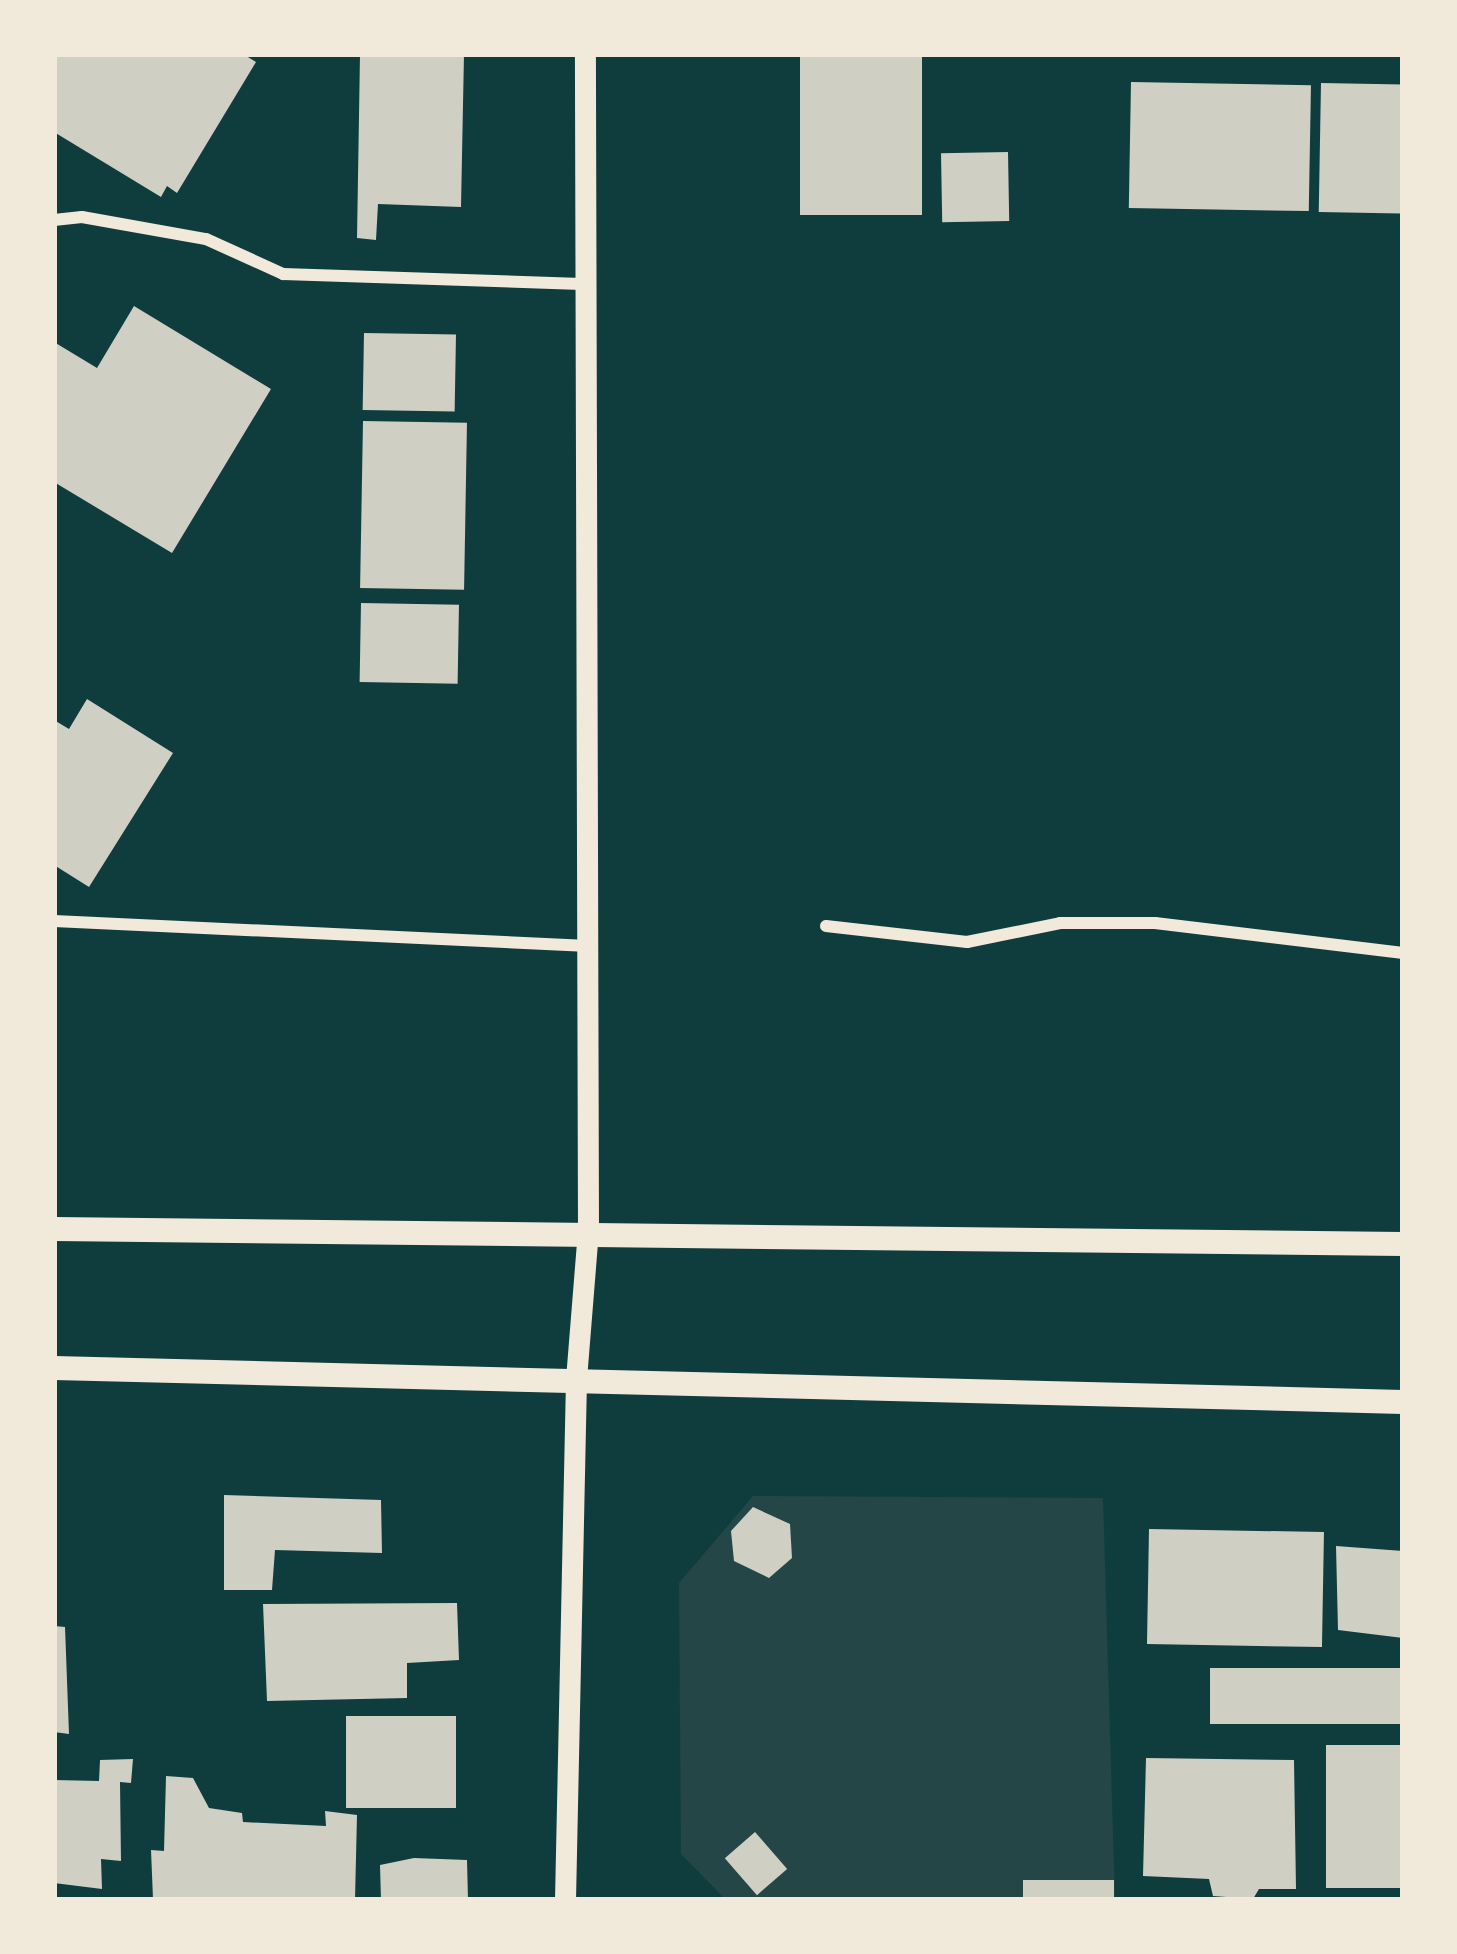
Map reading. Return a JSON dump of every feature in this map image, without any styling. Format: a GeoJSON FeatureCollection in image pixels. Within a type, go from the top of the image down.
{"type":"FeatureCollection","features":[{"type":"Feature","properties":{"kind":"main road"},"geometry":{"type":"LineString","coordinates":[[54,1229],[588,1231],[1403,1244]]}},
{"type":"Feature","properties":{"kind":"main road"},"geometry":{"type":"LineString","coordinates":[[54,1368],[1403,1402]]}},
{"type":"Feature","properties":{"kind":"street"},"geometry":{"type":"LineString","coordinates":[[565,1900],[576,1378],[588,1231],[585,54]]}},
{"type":"Feature","properties":{"kind":"street"},"geometry":{"type":"LineString","coordinates":[[54,220],[82,217],[206,238],[283,274],[582,284]]}},
{"type":"Feature","properties":{"kind":"street"},"geometry":{"type":"LineString","coordinates":[[54,921],[588,946]]}},
{"type":"Feature","properties":{"kind":"street"},"geometry":{"type":"LineString","coordinates":[[826,926],[967,942],[1060,923],[1155,923],[1403,953]]}},
{"type":"Feature","properties":{"kind":"shaded area"},"geometry":{"type":"Polygon","coordinates":[[[753,1496],[1103,1498],[1115,1900],[726,1900],[681,1854],[679,1583],[753,1496]]]}},
{"type":"Feature","properties":{"kind":"building"},"geometry":{"type":"Polygon","coordinates":[[[54,54],[243,54],[256,62],[177,193],[167,186],[161,197],[54,132],[54,54]]]}},
{"type":"Feature","properties":{"kind":"building"},"geometry":{"type":"Polygon","coordinates":[[[360,54],[464,54],[461,207],[378,204],[376,240],[357,238],[360,54]]]}},
{"type":"Feature","properties":{"kind":"building"},"geometry":{"type":"Polygon","coordinates":[[[800,54],[922,54],[922,215],[800,215],[800,54]]]}},
{"type":"Feature","properties":{"kind":"building"},"geometry":{"type":"Polygon","coordinates":[[[1131,82],[1311,85],[1309,211],[1129,208],[1131,82]]]}},
{"type":"Feature","properties":{"kind":"building"},"geometry":{"type":"Polygon","coordinates":[[[1321,83],[1403,84],[1401,213],[1319,212],[1321,83]]]}},
{"type":"Feature","properties":{"kind":"building"},"geometry":{"type":"Polygon","coordinates":[[[1008,152],[1009,221],[942,222],[941,153],[1008,152]]]}},
{"type":"Feature","properties":{"kind":"building"},"geometry":{"type":"Polygon","coordinates":[[[134,306],[271,389],[172,553],[54,482],[54,342],[97,368],[134,306]]]}},
{"type":"Feature","properties":{"kind":"building"},"geometry":{"type":"Polygon","coordinates":[[[364,333],[456,335],[455,412],[363,410],[364,333]]]}},
{"type":"Feature","properties":{"kind":"building"},"geometry":{"type":"Polygon","coordinates":[[[363,421],[467,423],[464,590],[360,588],[363,421]]]}},
{"type":"Feature","properties":{"kind":"building"},"geometry":{"type":"Polygon","coordinates":[[[361,603],[459,605],[458,684],[360,682],[361,603]]]}},
{"type":"Feature","properties":{"kind":"building"},"geometry":{"type":"Polygon","coordinates":[[[87,699],[173,753],[89,887],[54,865],[54,720],[69,729],[87,699]]]}},
{"type":"Feature","properties":{"kind":"building"},"geometry":{"type":"Polygon","coordinates":[[[224,1495],[381,1500],[382,1553],[275,1550],[272,1590],[224,1590],[224,1495]]]}},
{"type":"Feature","properties":{"kind":"building"},"geometry":{"type":"Polygon","coordinates":[[[753,1507],[790,1524],[792,1558],[769,1578],[734,1561],[731,1531],[753,1507]]]}},
{"type":"Feature","properties":{"kind":"building"},"geometry":{"type":"Polygon","coordinates":[[[1149,1529],[1324,1532],[1322,1647],[1147,1644],[1149,1529]]]}},
{"type":"Feature","properties":{"kind":"building"},"geometry":{"type":"Polygon","coordinates":[[[1336,1546],[1403,1551],[1403,1638],[1338,1630],[1336,1546]]]}},
{"type":"Feature","properties":{"kind":"building"},"geometry":{"type":"Polygon","coordinates":[[[457,1603],[459,1660],[407,1663],[407,1698],[267,1701],[263,1604],[457,1603]]]}},
{"type":"Feature","properties":{"kind":"building"},"geometry":{"type":"Polygon","coordinates":[[[54,1626],[65,1627],[69,1734],[54,1732],[54,1626]]]}},
{"type":"Feature","properties":{"kind":"building"},"geometry":{"type":"Polygon","coordinates":[[[1210,1668],[1403,1668],[1403,1724],[1210,1724],[1210,1668]]]}},
{"type":"Feature","properties":{"kind":"building"},"geometry":{"type":"Polygon","coordinates":[[[346,1716],[456,1716],[456,1808],[346,1808],[346,1716]]]}},
{"type":"Feature","properties":{"kind":"building"},"geometry":{"type":"Polygon","coordinates":[[[1326,1745],[1402,1745],[1402,1888],[1326,1888],[1326,1745]]]}},
{"type":"Feature","properties":{"kind":"building"},"geometry":{"type":"Polygon","coordinates":[[[1146,1758],[1294,1760],[1296,1889],[1259,1889],[1253,1899],[1213,1896],[1209,1879],[1143,1876],[1146,1758]]]}},
{"type":"Feature","properties":{"kind":"building"},"geometry":{"type":"Polygon","coordinates":[[[133,1759],[131,1783],[120,1782],[121,1861],[101,1859],[102,1889],[54,1883],[54,1780],[99,1781],[100,1760],[133,1759]]]}},
{"type":"Feature","properties":{"kind":"building"},"geometry":{"type":"Polygon","coordinates":[[[166,1776],[193,1778],[209,1808],[242,1813],[243,1822],[326,1826],[325,1811],[357,1815],[355,1900],[153,1899],[151,1850],[164,1851],[166,1776]]]}},
{"type":"Feature","properties":{"kind":"building"},"geometry":{"type":"Polygon","coordinates":[[[755,1832],[787,1869],[757,1895],[725,1858],[755,1832]]]}},
{"type":"Feature","properties":{"kind":"building"},"geometry":{"type":"Polygon","coordinates":[[[414,1858],[467,1860],[468,1900],[381,1900],[380,1865],[414,1858]]]}},
{"type":"Feature","properties":{"kind":"building"},"geometry":{"type":"Polygon","coordinates":[[[1023,1880],[1114,1880],[1114,1900],[1023,1900],[1023,1880]]]}}]}
